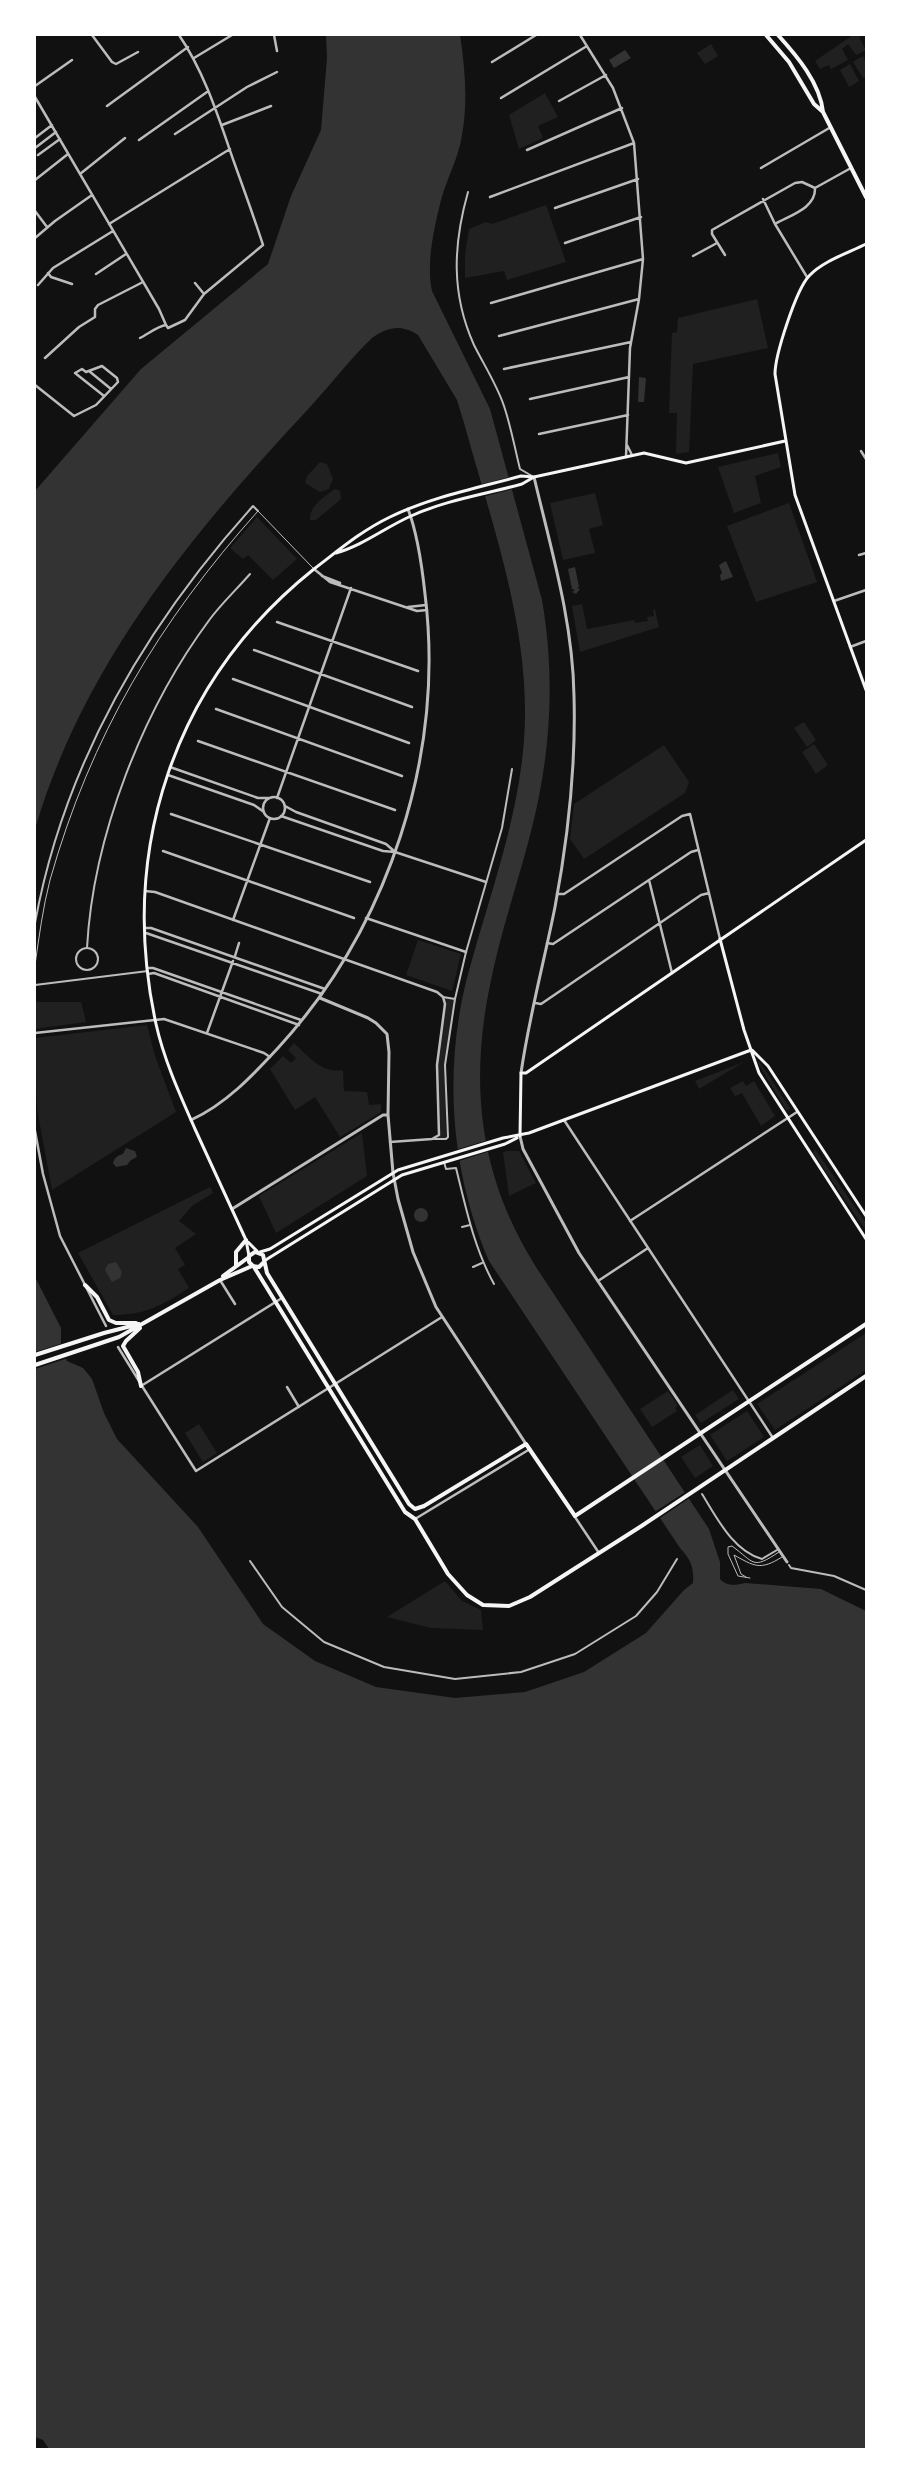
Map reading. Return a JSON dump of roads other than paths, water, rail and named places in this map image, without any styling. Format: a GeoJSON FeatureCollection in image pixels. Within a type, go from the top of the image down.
{"type":"FeatureCollection","features":[{"type":"Feature","properties":{"kind":"main road"},"geometry":{"type":"LineString","coordinates":[[766,35],[789,62],[814,104],[823,112]]}},
{"type":"Feature","properties":{"kind":"main road"},"geometry":{"type":"LineString","coordinates":[[778,35],[807,72],[822,100],[823,112],[830,128],[866,197]]}},
{"type":"Feature","properties":{"kind":"main road"},"geometry":{"type":"LineString","coordinates":[[866,244],[819,268],[807,277],[798,296],[775,365],[775,383],[795,495],[849,648],[866,690]]}},
{"type":"Feature","properties":{"kind":"main road"},"geometry":{"type":"LineString","coordinates":[[785,441],[686,463],[651,453],[632,455],[534,477],[520,476],[408,509],[360,533],[344,544],[335,554],[314,569],[274,604],[230,655],[194,712],[167,774],[152,831],[144,891],[144,933],[155,1019],[166,1059],[191,1120],[246,1240],[250,1263],[405,1512],[415,1519],[455,1583],[472,1599],[493,1607],[509,1606],[524,1600],[643,1525],[866,1376]]}},
{"type":"Feature","properties":{"kind":"main road"},"geometry":{"type":"LineString","coordinates":[[335,554],[348,550],[411,516],[522,484],[534,477]]}},
{"type":"Feature","properties":{"kind":"main road"},"geometry":{"type":"LineString","coordinates":[[520,1136],[521,1073],[526,1073],[866,840]]}},
{"type":"Feature","properties":{"kind":"main road"},"geometry":{"type":"LineString","coordinates":[[720,939],[759,1074],[866,1239]]}},
{"type":"Feature","properties":{"kind":"main road"},"geometry":{"type":"LineString","coordinates":[[751,1050],[768,1066],[866,1216]]}},
{"type":"Feature","properties":{"kind":"main road"},"geometry":{"type":"LineString","coordinates":[[35,1365],[100,1344],[146,1323],[220,1280],[264,1262],[402,1175],[505,1144],[520,1136],[751,1050]]}},
{"type":"Feature","properties":{"kind":"main road"},"geometry":{"type":"LineString","coordinates":[[220,1280],[249,1256],[270,1249],[393,1173],[503,1138],[520,1136]]}},
{"type":"Feature","properties":{"kind":"main road"},"geometry":{"type":"LineString","coordinates":[[246,1240],[264,1256],[264,1262],[282,1298],[409,1504],[415,1509],[424,1506],[526,1444],[575,1516],[866,1324]]}},
{"type":"Feature","properties":{"kind":"main road"},"geometry":{"type":"LineString","coordinates":[[236,1266],[236,1252],[246,1240]]}},
{"type":"Feature","properties":{"kind":"main road"},"geometry":{"type":"LineString","coordinates":[[85,1285],[97,1297],[111,1321],[116,1323],[146,1323]]}},
{"type":"Feature","properties":{"kind":"main road"},"geometry":{"type":"LineString","coordinates":[[35,1356],[97,1335],[146,1323]]}},
{"type":"Feature","properties":{"kind":"main road"},"geometry":{"type":"LineString","coordinates":[[141,1386],[138,1372],[124,1346],[126,1341],[146,1323]]}},
{"type":"Feature","properties":{"kind":"street"},"geometry":{"type":"LineString","coordinates":[[92,35],[116,64],[138,52]]}},
{"type":"Feature","properties":{"kind":"street"},"geometry":{"type":"LineString","coordinates":[[35,97],[168,328],[186,320],[204,294],[263,245],[222,125],[194,58],[179,35]]}},
{"type":"Feature","properties":{"kind":"street"},"geometry":{"type":"LineString","coordinates":[[194,58],[232,35]]}},
{"type":"Feature","properties":{"kind":"street"},"geometry":{"type":"LineString","coordinates":[[274,35],[277,51]]}},
{"type":"Feature","properties":{"kind":"street"},"geometry":{"type":"LineString","coordinates":[[492,62],[536,35]]}},
{"type":"Feature","properties":{"kind":"street"},"geometry":{"type":"LineString","coordinates":[[580,35],[606,75],[622,108],[634,143],[638,179],[643,258],[639,299],[631,342],[626,457]]}},
{"type":"Feature","properties":{"kind":"street"},"geometry":{"type":"LineString","coordinates":[[501,98],[587,46]]}},
{"type":"Feature","properties":{"kind":"street"},"geometry":{"type":"LineString","coordinates":[[107,106],[188,47]]}},
{"type":"Feature","properties":{"kind":"street"},"geometry":{"type":"LineString","coordinates":[[35,86],[72,60]]}},
{"type":"Feature","properties":{"kind":"street"},"geometry":{"type":"LineString","coordinates":[[175,134],[247,87],[277,72]]}},
{"type":"Feature","properties":{"kind":"street"},"geometry":{"type":"LineString","coordinates":[[559,101],[606,75]]}},
{"type":"Feature","properties":{"kind":"street"},"geometry":{"type":"LineString","coordinates":[[139,140],[208,91]]}},
{"type":"Feature","properties":{"kind":"street"},"geometry":{"type":"LineString","coordinates":[[222,125],[271,106]]}},
{"type":"Feature","properties":{"kind":"street"},"geometry":{"type":"LineString","coordinates":[[527,150],[622,108]]}},
{"type":"Feature","properties":{"kind":"street"},"geometry":{"type":"LineString","coordinates":[[35,138],[52,125]]}},
{"type":"Feature","properties":{"kind":"street"},"geometry":{"type":"LineString","coordinates":[[761,168],[830,128]]}},
{"type":"Feature","properties":{"kind":"street"},"geometry":{"type":"LineString","coordinates":[[35,148],[56,132]]}},
{"type":"Feature","properties":{"kind":"street"},"geometry":{"type":"LineString","coordinates":[[80,174],[125,138]]}},
{"type":"Feature","properties":{"kind":"street"},"geometry":{"type":"LineString","coordinates":[[38,155],[60,139]]}},
{"type":"Feature","properties":{"kind":"street"},"geometry":{"type":"LineString","coordinates":[[490,197],[634,143]]}},
{"type":"Feature","properties":{"kind":"street"},"geometry":{"type":"LineString","coordinates":[[109,224],[230,149]]}},
{"type":"Feature","properties":{"kind":"street"},"geometry":{"type":"LineString","coordinates":[[35,180],[68,154]]}},
{"type":"Feature","properties":{"kind":"street"},"geometry":{"type":"LineString","coordinates":[[814,188],[851,168]]}},
{"type":"Feature","properties":{"kind":"street"},"geometry":{"type":"LineString","coordinates":[[555,208],[638,179]]}},
{"type":"Feature","properties":{"kind":"street"},"geometry":{"type":"LineString","coordinates":[[725,255],[712,234],[712,230],[763,199],[795,183],[802,182],[814,188]]}},
{"type":"Feature","properties":{"kind":"street"},"geometry":{"type":"LineString","coordinates":[[776,224],[807,206],[815,195],[814,188]]}},
{"type":"Feature","properties":{"kind":"street"},"geometry":{"type":"LineString","coordinates":[[468,192],[458,235],[456,279],[462,314],[504,405],[520,469],[534,477],[564,610],[574,677],[571,796],[557,894],[521,1073]]}},
{"type":"Feature","properties":{"kind":"street"},"geometry":{"type":"LineString","coordinates":[[35,238],[47,227],[92,195]]}},
{"type":"Feature","properties":{"kind":"street"},"geometry":{"type":"LineString","coordinates":[[763,199],[807,277]]}},
{"type":"Feature","properties":{"kind":"street"},"geometry":{"type":"LineString","coordinates":[[35,211],[47,227]]}},
{"type":"Feature","properties":{"kind":"street"},"geometry":{"type":"LineString","coordinates":[[565,243],[641,217]]}},
{"type":"Feature","properties":{"kind":"street"},"geometry":{"type":"LineString","coordinates":[[38,285],[48,273],[113,231]]}},
{"type":"Feature","properties":{"kind":"street"},"geometry":{"type":"LineString","coordinates":[[693,256],[717,243]]}},
{"type":"Feature","properties":{"kind":"street"},"geometry":{"type":"LineString","coordinates":[[96,274],[126,254]]}},
{"type":"Feature","properties":{"kind":"street"},"geometry":{"type":"LineString","coordinates":[[491,302],[643,258]]}},
{"type":"Feature","properties":{"kind":"street"},"geometry":{"type":"LineString","coordinates":[[48,273],[51,277],[72,284]]}},
{"type":"Feature","properties":{"kind":"street"},"geometry":{"type":"LineString","coordinates":[[44,358],[80,327],[96,317],[95,309],[98,305],[143,282]]}},
{"type":"Feature","properties":{"kind":"street"},"geometry":{"type":"LineString","coordinates":[[195,283],[204,294]]}},
{"type":"Feature","properties":{"kind":"street"},"geometry":{"type":"LineString","coordinates":[[499,336],[639,299]]}},
{"type":"Feature","properties":{"kind":"street"},"geometry":{"type":"LineString","coordinates":[[140,338],[154,332],[162,325],[166,325]]}},
{"type":"Feature","properties":{"kind":"street"},"geometry":{"type":"LineString","coordinates":[[504,369],[631,342]]}},
{"type":"Feature","properties":{"kind":"street"},"geometry":{"type":"LineString","coordinates":[[35,385],[74,416],[96,405],[111,389],[118,380],[102,366],[86,372],[82,369],[75,373],[104,396]]}},
{"type":"Feature","properties":{"kind":"street"},"geometry":{"type":"LineString","coordinates":[[89,371],[111,389]]}},
{"type":"Feature","properties":{"kind":"street"},"geometry":{"type":"LineString","coordinates":[[530,399],[629,377]]}},
{"type":"Feature","properties":{"kind":"street"},"geometry":{"type":"LineString","coordinates":[[539,434],[628,415]]}},
{"type":"Feature","properties":{"kind":"street"},"geometry":{"type":"LineString","coordinates":[[627,444],[632,455]]}},
{"type":"Feature","properties":{"kind":"street"},"geometry":{"type":"LineString","coordinates":[[861,451],[866,459]]}},
{"type":"Feature","properties":{"kind":"street"},"geometry":{"type":"LineString","coordinates":[[35,923],[43,880],[63,819],[86,758],[126,676],[196,572],[253,506],[258,511]]}},
{"type":"Feature","properties":{"kind":"street"},"geometry":{"type":"LineString","coordinates":[[191,1120],[221,1104],[270,1057],[320,998],[366,918],[395,852],[413,795],[425,731],[429,655],[427,610],[411,516],[408,509]]}},
{"type":"Feature","properties":{"kind":"street"},"geometry":{"type":"LineString","coordinates":[[859,555],[866,553]]}},
{"type":"Feature","properties":{"kind":"street"},"geometry":{"type":"LineString","coordinates":[[314,569],[320,576],[330,582],[417,611],[427,610]]}},
{"type":"Feature","properties":{"kind":"street"},"geometry":{"type":"LineString","coordinates":[[87,948],[96,874],[109,828],[142,734],[166,688],[191,647],[211,618],[250,574]]}},
{"type":"Feature","properties":{"kind":"street"},"geometry":{"type":"LineString","coordinates":[[277,798],[351,588]]}},
{"type":"Feature","properties":{"kind":"street"},"geometry":{"type":"LineString","coordinates":[[833,602],[866,590]]}},
{"type":"Feature","properties":{"kind":"street"},"geometry":{"type":"LineString","coordinates":[[407,607],[426,605]]}},
{"type":"Feature","properties":{"kind":"street"},"geometry":{"type":"LineString","coordinates":[[277,622],[418,671]]}},
{"type":"Feature","properties":{"kind":"street"},"geometry":{"type":"LineString","coordinates":[[849,648],[866,641]]}},
{"type":"Feature","properties":{"kind":"street"},"geometry":{"type":"LineString","coordinates":[[254,650],[412,707]]}},
{"type":"Feature","properties":{"kind":"street"},"geometry":{"type":"LineString","coordinates":[[233,679],[408,743]]}},
{"type":"Feature","properties":{"kind":"street"},"geometry":{"type":"LineString","coordinates":[[216,709],[402,776]]}},
{"type":"Feature","properties":{"kind":"street"},"geometry":{"type":"LineString","coordinates":[[198,741],[395,810]]}},
{"type":"Feature","properties":{"kind":"street"},"geometry":{"type":"LineString","coordinates":[[170,767],[258,798],[277,798],[285,806],[296,812],[386,844],[395,852]]}},
{"type":"Feature","properties":{"kind":"street"},"geometry":{"type":"LineString","coordinates":[[390,1142],[446,1139],[448,1136],[446,1065],[455,999],[466,952],[502,828],[512,769]]}},
{"type":"Feature","properties":{"kind":"street"},"geometry":{"type":"LineString","coordinates":[[167,774],[254,805],[270,818]]}},
{"type":"Feature","properties":{"kind":"street"},"geometry":{"type":"LineString","coordinates":[[224,794],[227,787]]}},
{"type":"Feature","properties":{"kind":"street"},"geometry":{"type":"LineString","coordinates":[[264,812],[265,804],[270,798]]}},
{"type":"Feature","properties":{"kind":"street"},"geometry":{"type":"LineString","coordinates":[[281,816],[285,806]]}},
{"type":"Feature","properties":{"kind":"street"},"geometry":{"type":"LineString","coordinates":[[171,814],[370,882]]}},
{"type":"Feature","properties":{"kind":"street"},"geometry":{"type":"LineString","coordinates":[[557,894],[564,894],[682,816],[690,814],[720,939]]}},
{"type":"Feature","properties":{"kind":"street"},"geometry":{"type":"LineString","coordinates":[[270,818],[281,816],[383,851],[395,852],[486,882]]}},
{"type":"Feature","properties":{"kind":"street"},"geometry":{"type":"LineString","coordinates":[[233,920],[270,818]]}},
{"type":"Feature","properties":{"kind":"street"},"geometry":{"type":"LineString","coordinates":[[336,834],[338,827]]}},
{"type":"Feature","properties":{"kind":"street"},"geometry":{"type":"LineString","coordinates":[[547,943],[553,944],[691,852],[698,850]]}},
{"type":"Feature","properties":{"kind":"street"},"geometry":{"type":"LineString","coordinates":[[163,851],[354,918]]}},
{"type":"Feature","properties":{"kind":"street"},"geometry":{"type":"LineString","coordinates":[[649,880],[672,973]]}},
{"type":"Feature","properties":{"kind":"street"},"geometry":{"type":"LineString","coordinates":[[144,891],[155,892],[437,992],[443,997],[455,999]]}},
{"type":"Feature","properties":{"kind":"street"},"geometry":{"type":"LineString","coordinates":[[535,1003],[541,1004],[701,895],[709,893]]}},
{"type":"Feature","properties":{"kind":"street"},"geometry":{"type":"LineString","coordinates":[[366,918],[466,952]]}},
{"type":"Feature","properties":{"kind":"street"},"geometry":{"type":"LineString","coordinates":[[144,928],[151,928],[235,956],[325,989]]}},
{"type":"Feature","properties":{"kind":"street"},"geometry":{"type":"LineString","coordinates":[[144,933],[151,933],[233,961],[322,994]]}},
{"type":"Feature","properties":{"kind":"street"},"geometry":{"type":"LineString","coordinates":[[207,1033],[239,943]]}},
{"type":"Feature","properties":{"kind":"street"},"geometry":{"type":"LineString","coordinates":[[87,948],[94,951],[98,958],[94,966],[87,970],[80,967],[76,958],[78,952],[87,948]]}},
{"type":"Feature","properties":{"kind":"street"},"geometry":{"type":"LineString","coordinates":[[35,984],[148,971],[153,968],[295,1016],[302,1021]]}},
{"type":"Feature","properties":{"kind":"street"},"geometry":{"type":"LineString","coordinates":[[87,970],[87,978]]}},
{"type":"Feature","properties":{"kind":"street"},"geometry":{"type":"LineString","coordinates":[[148,971],[299,1025]]}},
{"type":"Feature","properties":{"kind":"street"},"geometry":{"type":"LineString","coordinates":[[432,1139],[439,1134],[437,1066],[445,1004],[443,997]]}},
{"type":"Feature","properties":{"kind":"street"},"geometry":{"type":"LineString","coordinates":[[320,998],[372,1020],[387,1034],[389,1052],[388,1115],[393,1173],[418,1264],[432,1299],[442,1317],[526,1444]]}},
{"type":"Feature","properties":{"kind":"street"},"geometry":{"type":"LineString","coordinates":[[35,1032],[164,1019],[264,1053],[270,1057]]}},
{"type":"Feature","properties":{"kind":"street"},"geometry":{"type":"LineString","coordinates":[[630,1221],[797,1112]]}},
{"type":"Feature","properties":{"kind":"street"},"geometry":{"type":"LineString","coordinates":[[232,1208],[384,1115],[388,1115]]}},
{"type":"Feature","properties":{"kind":"street"},"geometry":{"type":"LineString","coordinates":[[564,1120],[773,1438]]}},
{"type":"Feature","properties":{"kind":"street"},"geometry":{"type":"LineString","coordinates":[[35,1131],[54,1221],[106,1326]]}},
{"type":"Feature","properties":{"kind":"street"},"geometry":{"type":"LineString","coordinates":[[520,1136],[523,1149],[579,1253],[791,1568],[834,1576],[866,1590]]}},
{"type":"Feature","properties":{"kind":"street"},"geometry":{"type":"LineString","coordinates":[[446,1162],[446,1169],[456,1168],[470,1225],[482,1263],[494,1284]]}},
{"type":"Feature","properties":{"kind":"street"},"geometry":{"type":"LineString","coordinates":[[462,1227],[470,1225]]}},
{"type":"Feature","properties":{"kind":"street"},"geometry":{"type":"LineString","coordinates":[[598,1281],[648,1248]]}},
{"type":"Feature","properties":{"kind":"street"},"geometry":{"type":"LineString","coordinates":[[473,1266],[482,1263]]}},
{"type":"Feature","properties":{"kind":"street"},"geometry":{"type":"LineString","coordinates":[[220,1280],[235,1304]]}},
{"type":"Feature","properties":{"kind":"street"},"geometry":{"type":"LineString","coordinates":[[141,1386],[282,1298]]}},
{"type":"Feature","properties":{"kind":"street"},"geometry":{"type":"LineString","coordinates":[[118,1347],[196,1471],[442,1317]]}},
{"type":"Feature","properties":{"kind":"street"},"geometry":{"type":"LineString","coordinates":[[287,1387],[299,1407]]}},
{"type":"Feature","properties":{"kind":"street"},"geometry":{"type":"LineString","coordinates":[[415,1519],[530,1449]]}},
{"type":"Feature","properties":{"kind":"street"},"geometry":{"type":"LineString","coordinates":[[702,1494],[730,1537],[749,1556],[762,1560],[779,1551]]}},
{"type":"Feature","properties":{"kind":"street"},"geometry":{"type":"LineString","coordinates":[[415,1509],[415,1519]]}},
{"type":"Feature","properties":{"kind":"street"},"geometry":{"type":"LineString","coordinates":[[575,1516],[599,1553]]}},
{"type":"Feature","properties":{"kind":"street"},"geometry":{"type":"LineString","coordinates":[[250,1561],[282,1607],[324,1642],[384,1667],[455,1679],[521,1672],[574,1654],[636,1616],[657,1592],[677,1558]]}},
{"type":"Feature","properties":{"kind":"lane"},"geometry":{"type":"LineString","coordinates":[[35,965],[50,881],[89,770],[132,679],[166,626],[202,576],[258,511],[314,569]]}},
{"type":"Feature","properties":{"kind":"lane"},"geometry":{"type":"LineString","coordinates":[[779,1551],[765,1561],[755,1562],[747,1560],[732,1546],[728,1547],[728,1554],[738,1576],[750,1578],[741,1574],[734,1555],[745,1563],[755,1565],[772,1564],[783,1557]]}}]}
